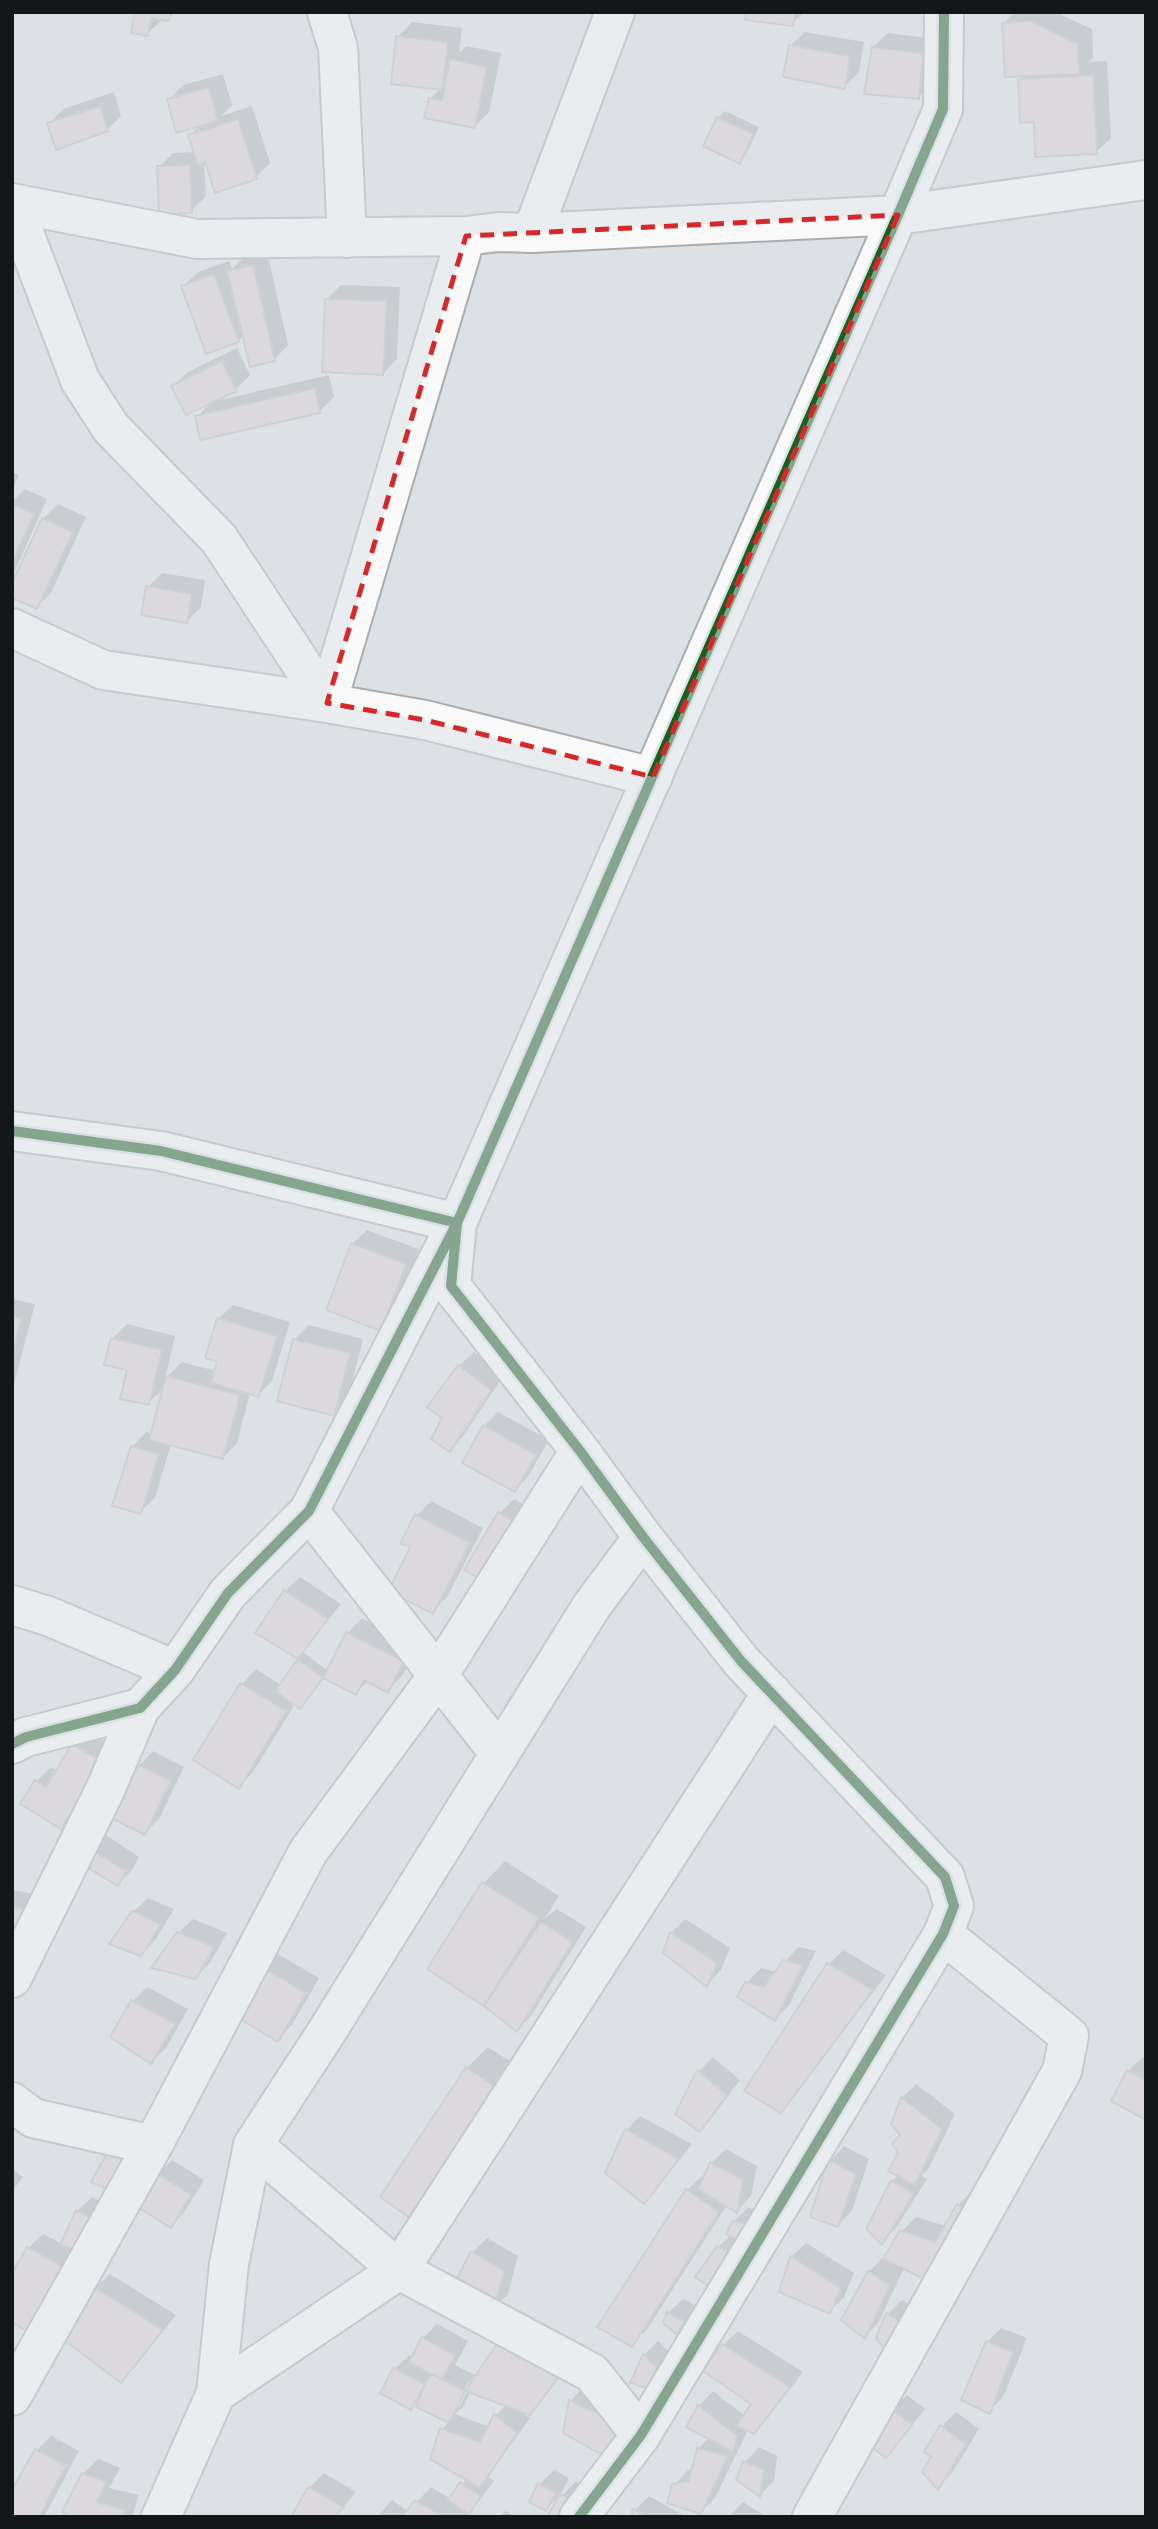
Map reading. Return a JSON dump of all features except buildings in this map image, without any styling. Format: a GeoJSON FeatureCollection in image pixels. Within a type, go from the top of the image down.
{"type":"FeatureCollection","features":[{"type":"Feature","properties":{"kind":"street"},"geometry":{"type":"LineString","coordinates":[[327,12],[338,48],[347,238]]}},
{"type":"Feature","properties":{"kind":"street"},"geometry":{"type":"LineString","coordinates":[[532,233],[615,12]]}},
{"type":"Feature","properties":{"kind":"street"},"geometry":{"type":"LineString","coordinates":[[12,1978],[105,1790],[140,1708],[175,1670],[228,1593],[309,1511],[457,1223],[943,109],[944,12]]}},
{"type":"Feature","properties":{"kind":"street"},"geometry":{"type":"LineString","coordinates":[[13,203],[197,239],[466,236],[498,232],[532,233],[898,215],[1146,180]]}},
{"type":"Feature","properties":{"kind":"street"},"geometry":{"type":"LineString","coordinates":[[13,203],[80,380],[111,428],[219,539],[327,702]]}},
{"type":"Feature","properties":{"kind":"street"},"geometry":{"type":"LineString","coordinates":[[327,702],[466,236]]}},
{"type":"Feature","properties":{"kind":"street"},"geometry":{"type":"LineString","coordinates":[[12,628],[103,670],[327,702],[425,720],[653,777]]}},
{"type":"Feature","properties":{"kind":"street"},"geometry":{"type":"LineString","coordinates":[[12,1131],[161,1151],[457,1223]]}},
{"type":"Feature","properties":{"kind":"street"},"geometry":{"type":"LineString","coordinates":[[457,1223],[451,1286],[741,1661],[944,1877],[954,1906],[943,1934],[641,2435],[579,2517]]}},
{"type":"Feature","properties":{"kind":"street"},"geometry":{"type":"LineString","coordinates":[[12,2396],[153,2145],[308,1852],[437,1676],[580,1451]]}},
{"type":"Feature","properties":{"kind":"street"},"geometry":{"type":"LineString","coordinates":[[309,1511],[500,1754]]}},
{"type":"Feature","properties":{"kind":"street"},"geometry":{"type":"LineString","coordinates":[[160,2517],[216,2393],[229,2264],[253,2145],[324,2036],[591,1607],[643,1537]]}},
{"type":"Feature","properties":{"kind":"street"},"geometry":{"type":"LineString","coordinates":[[12,1605],[48,1616],[175,1670]]}},
{"type":"Feature","properties":{"kind":"street"},"geometry":{"type":"LineString","coordinates":[[216,2393],[399,2270],[772,1693]]}},
{"type":"Feature","properties":{"kind":"street"},"geometry":{"type":"LineString","coordinates":[[12,1744],[26,1737],[140,1708]]}},
{"type":"Feature","properties":{"kind":"street"},"geometry":{"type":"LineString","coordinates":[[825,2512],[1062,2071],[1069,2036],[943,1934]]}},
{"type":"Feature","properties":{"kind":"street"},"geometry":{"type":"LineString","coordinates":[[12,2102],[33,2118],[153,2145]]}},
{"type":"Feature","properties":{"kind":"street"},"geometry":{"type":"LineString","coordinates":[[253,2145],[399,2270],[592,2373],[641,2435]]}},
{"type":"Feature","properties":{"kind":"highlighted area"},"geometry":{"type":"Polygon","coordinates":[[[898,215],[653,777],[425,720],[327,703],[466,236],[898,215]]]}},
{"type":"Feature","properties":{"kind":"cycle path"},"geometry":{"type":"LineString","coordinates":[[12,1744],[26,1737],[140,1708],[175,1670],[228,1593],[309,1511],[457,1223],[943,109],[944,12]]}},
{"type":"Feature","properties":{"kind":"cycle path"},"geometry":{"type":"LineString","coordinates":[[12,1131],[161,1151],[457,1223],[451,1286],[741,1661],[945,1877],[954,1906],[943,1934],[641,2435],[579,2517]]}}]}
